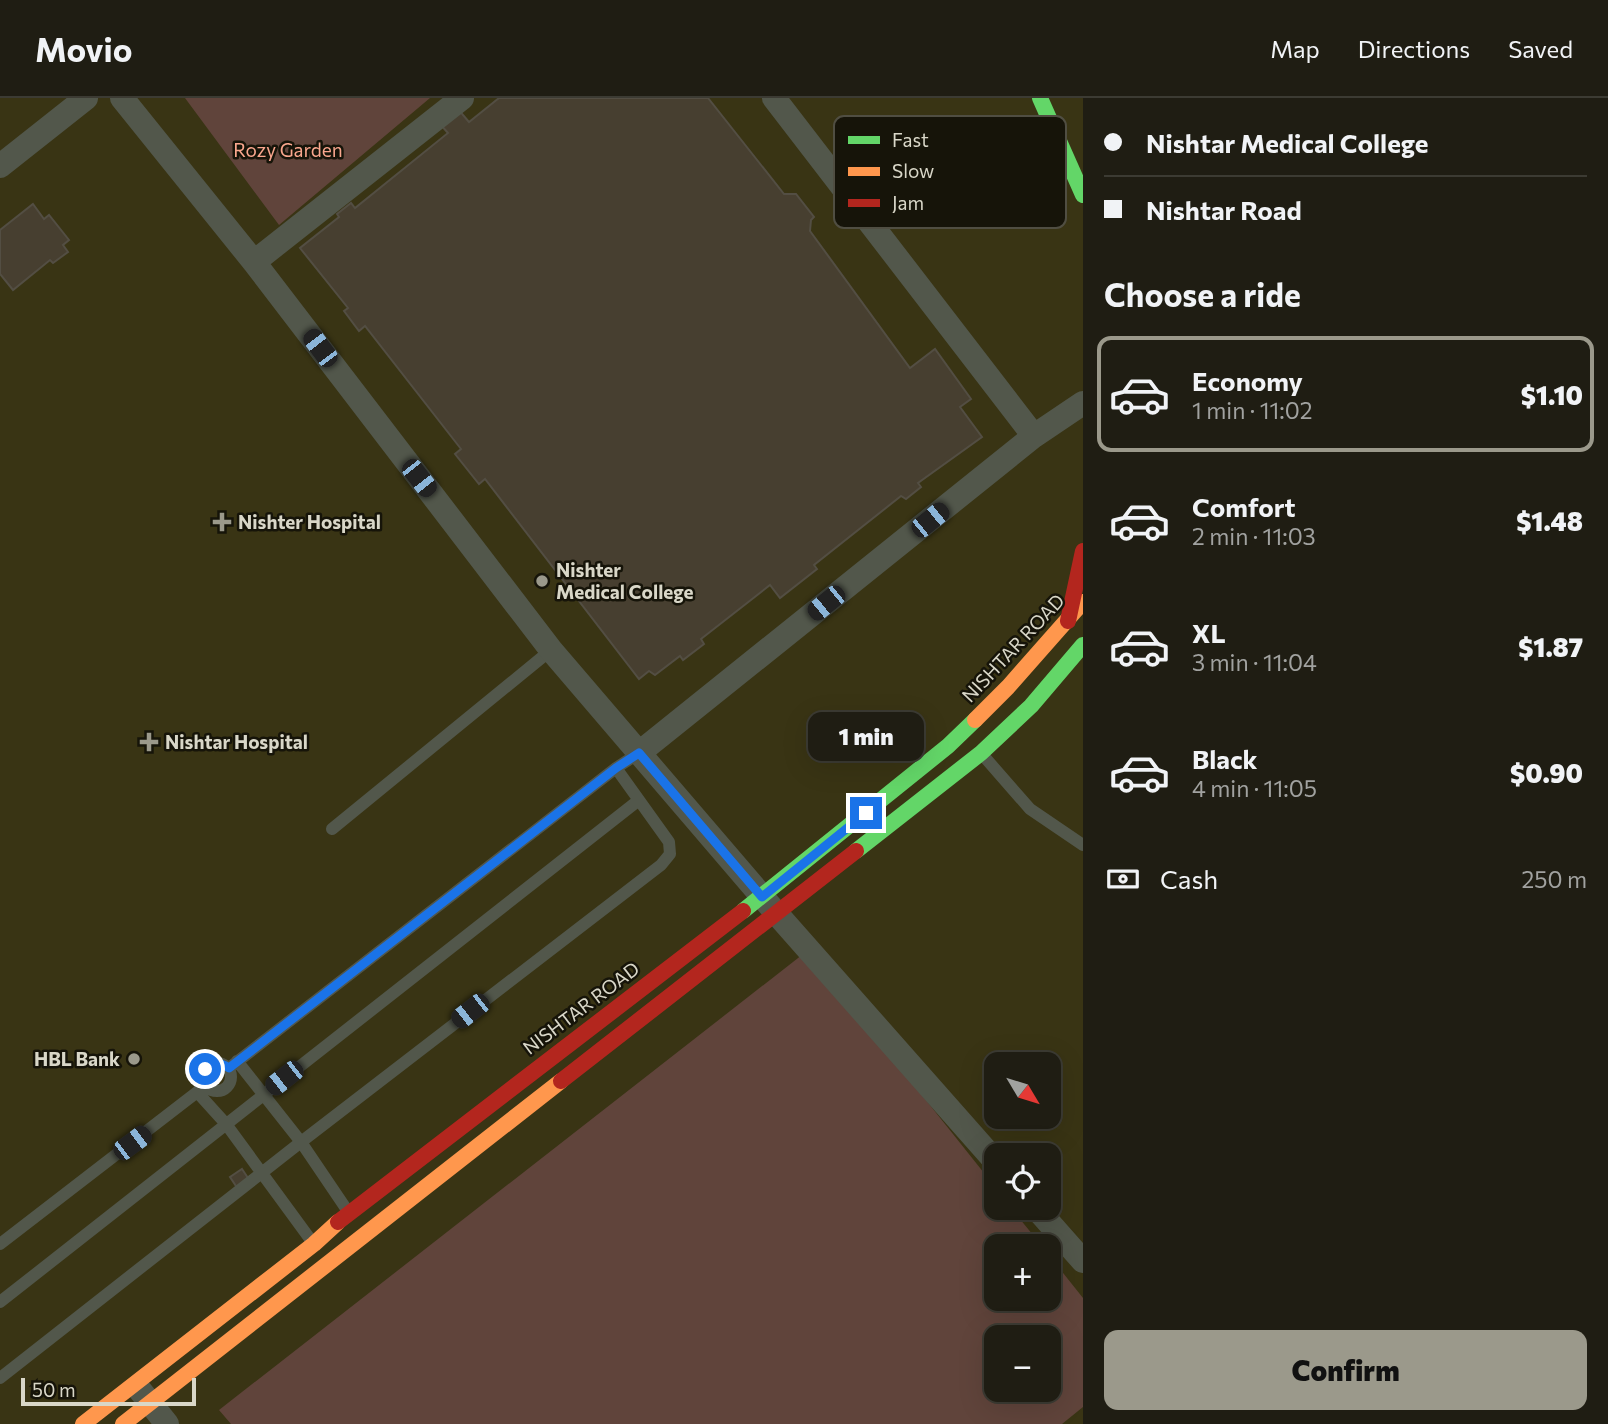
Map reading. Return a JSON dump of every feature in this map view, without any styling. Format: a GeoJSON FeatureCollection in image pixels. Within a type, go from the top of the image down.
{"type":"FeatureCollection","features":[{"type":"Feature","properties":{"kind":"main road"},"geometry":{"type":"LineString","coordinates":[[1041,98],[1049,116]]}},
{"type":"Feature","properties":{"kind":"main road"},"geometry":{"type":"LineString","coordinates":[[1066,156],[1083,195]]}},
{"type":"Feature","properties":{"kind":"main road"},"geometry":{"type":"LineString","coordinates":[[1068,621],[1083,551]]}},
{"type":"Feature","properties":{"kind":"main road","name":"NISHTAR ROAD"},"geometry":{"type":"LineString","coordinates":[[123,1424],[369,1231],[769,906],[948,746],[1008,687],[1083,602]]}},
{"type":"Feature","properties":{"kind":"main road","name":"NISHTAR ROAD"},"geometry":{"type":"LineString","coordinates":[[83,1424],[314,1244],[348,1212],[981,753],[1031,706],[1083,645]]}},
{"type":"Feature","properties":{"kind":"street"},"geometry":{"type":"LineString","coordinates":[[0,166],[86,98]]}},
{"type":"Feature","properties":{"kind":"street"},"geometry":{"type":"LineString","coordinates":[[122,98],[254,262],[551,650],[769,906],[984,1148]]}},
{"type":"Feature","properties":{"kind":"street"},"geometry":{"type":"LineString","coordinates":[[254,262],[462,98]]}},
{"type":"Feature","properties":{"kind":"street"},"geometry":{"type":"LineString","coordinates":[[774,98],[834,176]]}},
{"type":"Feature","properties":{"kind":"street"},"geometry":{"type":"LineString","coordinates":[[874,228],[1034,436]]}},
{"type":"Feature","properties":{"kind":"street"},"geometry":{"type":"LineString","coordinates":[[639,753],[1034,436],[1083,402]]}},
{"type":"Feature","properties":{"kind":"street"},"geometry":{"type":"LineString","coordinates":[[1047,1220],[1083,1261]]}},
{"type":"Feature","properties":{"kind":"street"},"geometry":{"type":"LineString","coordinates":[[135,1384],[167,1424]]}},
{"type":"Feature","properties":{"kind":"lane"},"geometry":{"type":"LineString","coordinates":[[332,829],[551,650]]}},
{"type":"Feature","properties":{"kind":"lane"},"geometry":{"type":"LineString","coordinates":[[0,1244],[202,1090],[222,1091],[230,1085],[233,1064],[639,753]]}},
{"type":"Feature","properties":{"kind":"lane"},"geometry":{"type":"LineString","coordinates":[[981,753],[1030,809],[1083,845]]}},
{"type":"Feature","properties":{"kind":"lane"},"geometry":{"type":"LineString","coordinates":[[0,1378],[661,864],[670,854],[669,842],[616,768]]}},
{"type":"Feature","properties":{"kind":"lane"},"geometry":{"type":"LineString","coordinates":[[0,1302],[639,800]]}},
{"type":"Feature","properties":{"kind":"lane"},"geometry":{"type":"LineString","coordinates":[[233,1064],[264,1094],[301,1142],[348,1212],[369,1231]]}},
{"type":"Feature","properties":{"kind":"lane"},"geometry":{"type":"LineString","coordinates":[[202,1090],[314,1244]]}},
{"type":"Feature","properties":{"kind":"shaded area","name":"Nishter Medical College"},"geometry":{"type":"Polygon","coordinates":[[[0,98],[1083,98],[1083,1424],[0,1424],[0,98]]]}},
{"type":"Feature","properties":{"kind":"green space","name":"Rozy Garden"},"geometry":{"type":"Polygon","coordinates":[[[185,98],[430,98],[279,225],[185,98]]]}},
{"type":"Feature","properties":{"kind":"green space"},"geometry":{"type":"Polygon","coordinates":[[[807,951],[984,1173],[984,1220],[1021,1220],[1032,1234],[984,1234],[984,1311],[1061,1311],[1061,1270],[1083,1298],[1083,1407],[1062,1424],[231,1424],[219,1410],[807,951]]]}},
{"type":"Feature","properties":{"kind":"building"},"geometry":{"type":"Polygon","coordinates":[[[499,98],[708,98],[784,194],[796,194],[814,217],[810,231],[910,368],[935,349],[971,399],[960,407],[982,437],[918,483],[921,487],[906,499],[901,496],[814,565],[817,569],[780,598],[770,585],[701,639],[704,644],[683,660],[680,656],[655,675],[649,671],[639,679],[485,479],[479,484],[455,454],[461,449],[365,326],[359,331],[344,311],[348,308],[300,248],[339,217],[337,214],[351,203],[355,208],[448,133],[439,123],[458,109],[469,122],[499,98]]]}},
{"type":"Feature","properties":{"kind":"building"},"geometry":{"type":"Polygon","coordinates":[[[33,204],[44,219],[49,215],[69,240],[63,245],[68,252],[53,263],[50,260],[13,290],[0,274],[0,230],[33,204]]]}},
{"type":"Feature","properties":{"kind":"building"},"geometry":{"type":"Polygon","coordinates":[[[242,1169],[250,1181],[238,1189],[230,1177],[242,1169]]]}},
{"type":"Feature","properties":{"kind":"traffic: fast"},"geometry":{"type":"LineString","coordinates":[[1040,98],[1048,116]]}},
{"type":"Feature","properties":{"kind":"traffic: fast"},"geometry":{"type":"LineString","coordinates":[[1066,157],[1083,195]]}},
{"type":"Feature","properties":{"kind":"traffic: fast"},"geometry":{"type":"LineString","coordinates":[[856,851],[981,753],[1031,706],[1083,645]]}},
{"type":"Feature","properties":{"kind":"traffic: fast"},"geometry":{"type":"LineString","coordinates":[[743,911],[948,746],[975,720]]}},
{"type":"Feature","properties":{"kind":"traffic: slow"},"geometry":{"type":"LineString","coordinates":[[975,720],[1083,602]]}},
{"type":"Feature","properties":{"kind":"traffic: slow"},"geometry":{"type":"LineString","coordinates":[[123,1424],[561,1081]]}},
{"type":"Feature","properties":{"kind":"traffic: slow"},"geometry":{"type":"LineString","coordinates":[[83,1424],[314,1244],[338,1222]]}},
{"type":"Feature","properties":{"kind":"traffic: jam"},"geometry":{"type":"LineString","coordinates":[[1068,621],[1083,551]]}},
{"type":"Feature","properties":{"kind":"traffic: jam"},"geometry":{"type":"LineString","coordinates":[[561,1081],[856,851]]}},
{"type":"Feature","properties":{"kind":"traffic: jam"},"geometry":{"type":"LineString","coordinates":[[338,1222],[743,911]]}},
{"type":"Feature","properties":{"kind":"place","name":"Nishter Hospital"},"geometry":{"type":"Point","coordinates":[222,522]}},
{"type":"Feature","properties":{"kind":"place","name":"Nishter Medical College"},"geometry":{"type":"Point","coordinates":[542,581]}},
{"type":"Feature","properties":{"kind":"place","name":"Nishtar Hospital"},"geometry":{"type":"Point","coordinates":[149,742]}},
{"type":"Feature","properties":{"kind":"place","name":"HBL Bank"},"geometry":{"type":"Point","coordinates":[134,1059]}},
{"type":"Feature","properties":{"kind":"route"},"geometry":{"type":"LineString","coordinates":[[205,1069],[212,1063],[221,1063],[229,1068],[616,768],[639,753],[762,897],[866,813]]}}]}
